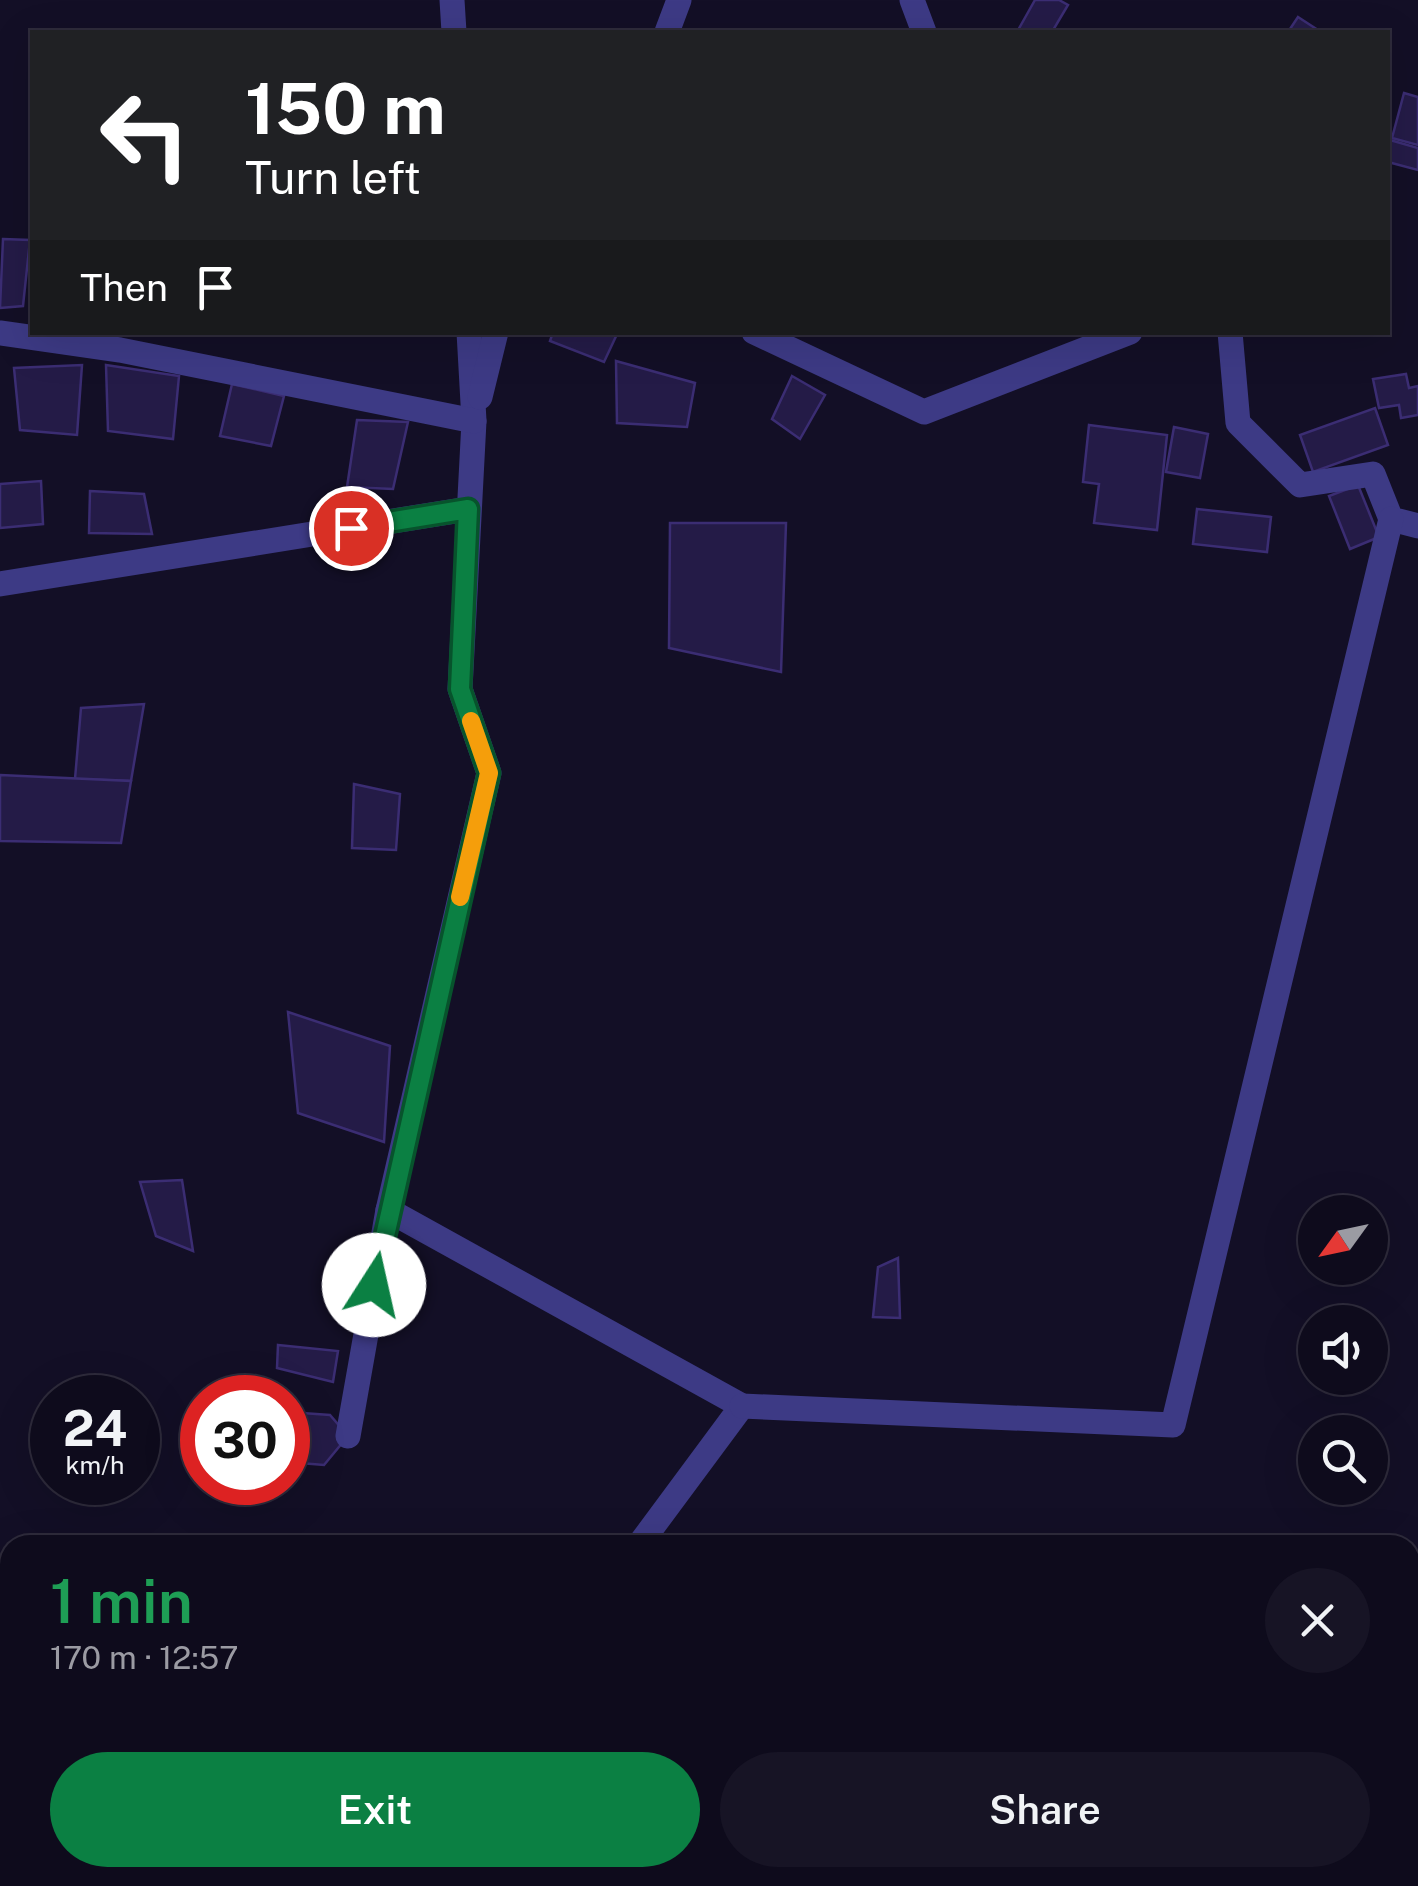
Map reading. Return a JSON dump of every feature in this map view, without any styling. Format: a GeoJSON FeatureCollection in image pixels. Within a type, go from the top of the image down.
{"type":"FeatureCollection","features":[{"type":"Feature","properties":{"kind":"street"},"geometry":{"type":"LineString","coordinates":[[452,0],[454,30]]}},
{"type":"Feature","properties":{"kind":"street"},"geometry":{"type":"LineString","coordinates":[[669,30],[679,0]]}},
{"type":"Feature","properties":{"kind":"street"},"geometry":{"type":"LineString","coordinates":[[912,0],[923,30]]}},
{"type":"Feature","properties":{"kind":"street"},"geometry":{"type":"LineString","coordinates":[[0,333],[120,350],[474,421]]}},
{"type":"Feature","properties":{"kind":"street"},"geometry":{"type":"LineString","coordinates":[[348,1436],[388,1210],[489,773],[460,689],[474,421],[470,335]]}},
{"type":"Feature","properties":{"kind":"street"},"geometry":{"type":"LineString","coordinates":[[474,421],[495,335]]}},
{"type":"Feature","properties":{"kind":"street"},"geometry":{"type":"LineString","coordinates":[[760,335],[924,412],[1122,335]]}},
{"type":"Feature","properties":{"kind":"street"},"geometry":{"type":"LineString","coordinates":[[388,1210],[742,1406],[1174,1425],[1391,520],[1373,474],[1300,484],[1238,423],[1230,335]]}},
{"type":"Feature","properties":{"kind":"street"},"geometry":{"type":"LineString","coordinates":[[0,584],[468,509]]}},
{"type":"Feature","properties":{"kind":"street"},"geometry":{"type":"LineString","coordinates":[[1391,520],[1418,526]]}},
{"type":"Feature","properties":{"kind":"street"},"geometry":{"type":"LineString","coordinates":[[646,1535],[742,1406]]}},
{"type":"Feature","properties":{"kind":"building"},"geometry":{"type":"Polygon","coordinates":[[[1035,0],[1059,0],[1068,5],[1053,30],[1018,30],[1035,0]]]}},
{"type":"Feature","properties":{"kind":"building"},"geometry":{"type":"Polygon","coordinates":[[[1298,17],[1318,30],[1289,30],[1298,17]]]}},
{"type":"Feature","properties":{"kind":"building"},"geometry":{"type":"Polygon","coordinates":[[[1404,93],[1418,97],[1418,145],[1392,138],[1404,93]]]}},
{"type":"Feature","properties":{"kind":"building"},"geometry":{"type":"Polygon","coordinates":[[[1390,140],[1418,148],[1418,170],[1390,163],[1390,140]]]}},
{"type":"Feature","properties":{"kind":"building"},"geometry":{"type":"Polygon","coordinates":[[[3,239],[30,240],[23,306],[0,308],[3,239]]]}},
{"type":"Feature","properties":{"kind":"building"},"geometry":{"type":"Polygon","coordinates":[[[552,335],[617,335],[604,362],[550,341],[552,335]]]}},
{"type":"Feature","properties":{"kind":"building"},"geometry":{"type":"Polygon","coordinates":[[[616,361],[695,383],[687,427],[617,423],[616,361]]]}},
{"type":"Feature","properties":{"kind":"building"},"geometry":{"type":"Polygon","coordinates":[[[82,365],[77,435],[20,430],[14,368],[82,365]]]}},
{"type":"Feature","properties":{"kind":"building"},"geometry":{"type":"Polygon","coordinates":[[[106,365],[179,376],[173,439],[108,431],[106,365]]]}},
{"type":"Feature","properties":{"kind":"building"},"geometry":{"type":"Polygon","coordinates":[[[1406,374],[1409,388],[1418,386],[1418,415],[1401,418],[1399,405],[1379,408],[1373,379],[1406,374]]]}},
{"type":"Feature","properties":{"kind":"building"},"geometry":{"type":"Polygon","coordinates":[[[792,376],[825,395],[800,439],[772,419],[792,376]]]}},
{"type":"Feature","properties":{"kind":"building"},"geometry":{"type":"Polygon","coordinates":[[[232,384],[284,396],[271,446],[220,436],[232,384]]]}},
{"type":"Feature","properties":{"kind":"building"},"geometry":{"type":"Polygon","coordinates":[[[1375,408],[1388,445],[1313,472],[1300,435],[1375,408]]]}},
{"type":"Feature","properties":{"kind":"building"},"geometry":{"type":"Polygon","coordinates":[[[357,420],[408,422],[393,489],[347,487],[357,420]]]}},
{"type":"Feature","properties":{"kind":"building"},"geometry":{"type":"Polygon","coordinates":[[[1089,425],[1167,435],[1157,530],[1094,523],[1099,484],[1083,482],[1089,425]]]}},
{"type":"Feature","properties":{"kind":"building"},"geometry":{"type":"Polygon","coordinates":[[[1174,427],[1208,434],[1200,478],[1166,472],[1174,427]]]}},
{"type":"Feature","properties":{"kind":"building"},"geometry":{"type":"Polygon","coordinates":[[[41,481],[43,524],[0,528],[0,484],[41,481]]]}},
{"type":"Feature","properties":{"kind":"building"},"geometry":{"type":"Polygon","coordinates":[[[1358,485],[1379,537],[1350,549],[1329,496],[1358,485]]]}},
{"type":"Feature","properties":{"kind":"building"},"geometry":{"type":"Polygon","coordinates":[[[90,491],[144,494],[152,534],[89,533],[90,491]]]}},
{"type":"Feature","properties":{"kind":"building"},"geometry":{"type":"Polygon","coordinates":[[[1197,509],[1271,517],[1267,552],[1193,544],[1197,509]]]}},
{"type":"Feature","properties":{"kind":"building"},"geometry":{"type":"Polygon","coordinates":[[[670,523],[786,523],[781,672],[669,648],[670,523]]]}},
{"type":"Feature","properties":{"kind":"building"},"geometry":{"type":"Polygon","coordinates":[[[144,704],[131,781],[75,779],[81,708],[144,704]]]}},
{"type":"Feature","properties":{"kind":"building"},"geometry":{"type":"Polygon","coordinates":[[[0,775],[131,781],[121,843],[0,841],[0,775]]]}},
{"type":"Feature","properties":{"kind":"building"},"geometry":{"type":"Polygon","coordinates":[[[354,784],[400,794],[396,850],[352,848],[354,784]]]}},
{"type":"Feature","properties":{"kind":"building"},"geometry":{"type":"Polygon","coordinates":[[[288,1012],[390,1046],[384,1142],[298,1113],[288,1012]]]}},
{"type":"Feature","properties":{"kind":"building"},"geometry":{"type":"Polygon","coordinates":[[[182,1180],[193,1251],[156,1236],[140,1182],[182,1180]]]}},
{"type":"Feature","properties":{"kind":"building"},"geometry":{"type":"Polygon","coordinates":[[[898,1258],[900,1318],[873,1317],[878,1267],[898,1258]]]}},
{"type":"Feature","properties":{"kind":"building"},"geometry":{"type":"Polygon","coordinates":[[[278,1345],[338,1351],[333,1382],[277,1368],[278,1345]]]}},
{"type":"Feature","properties":{"kind":"building"},"geometry":{"type":"Polygon","coordinates":[[[310,1414],[330,1415],[348,1436],[324,1465],[310,1464],[310,1414]]]}},
{"type":"Feature","properties":{"kind":"slow traffic"},"geometry":{"type":"LineString","coordinates":[[460,897],[489,773],[471,721]]}},
{"type":"Feature","properties":{"kind":"route"},"geometry":{"type":"LineString","coordinates":[[351,528],[468,509],[460,689],[489,773],[374,1285]]}}]}
